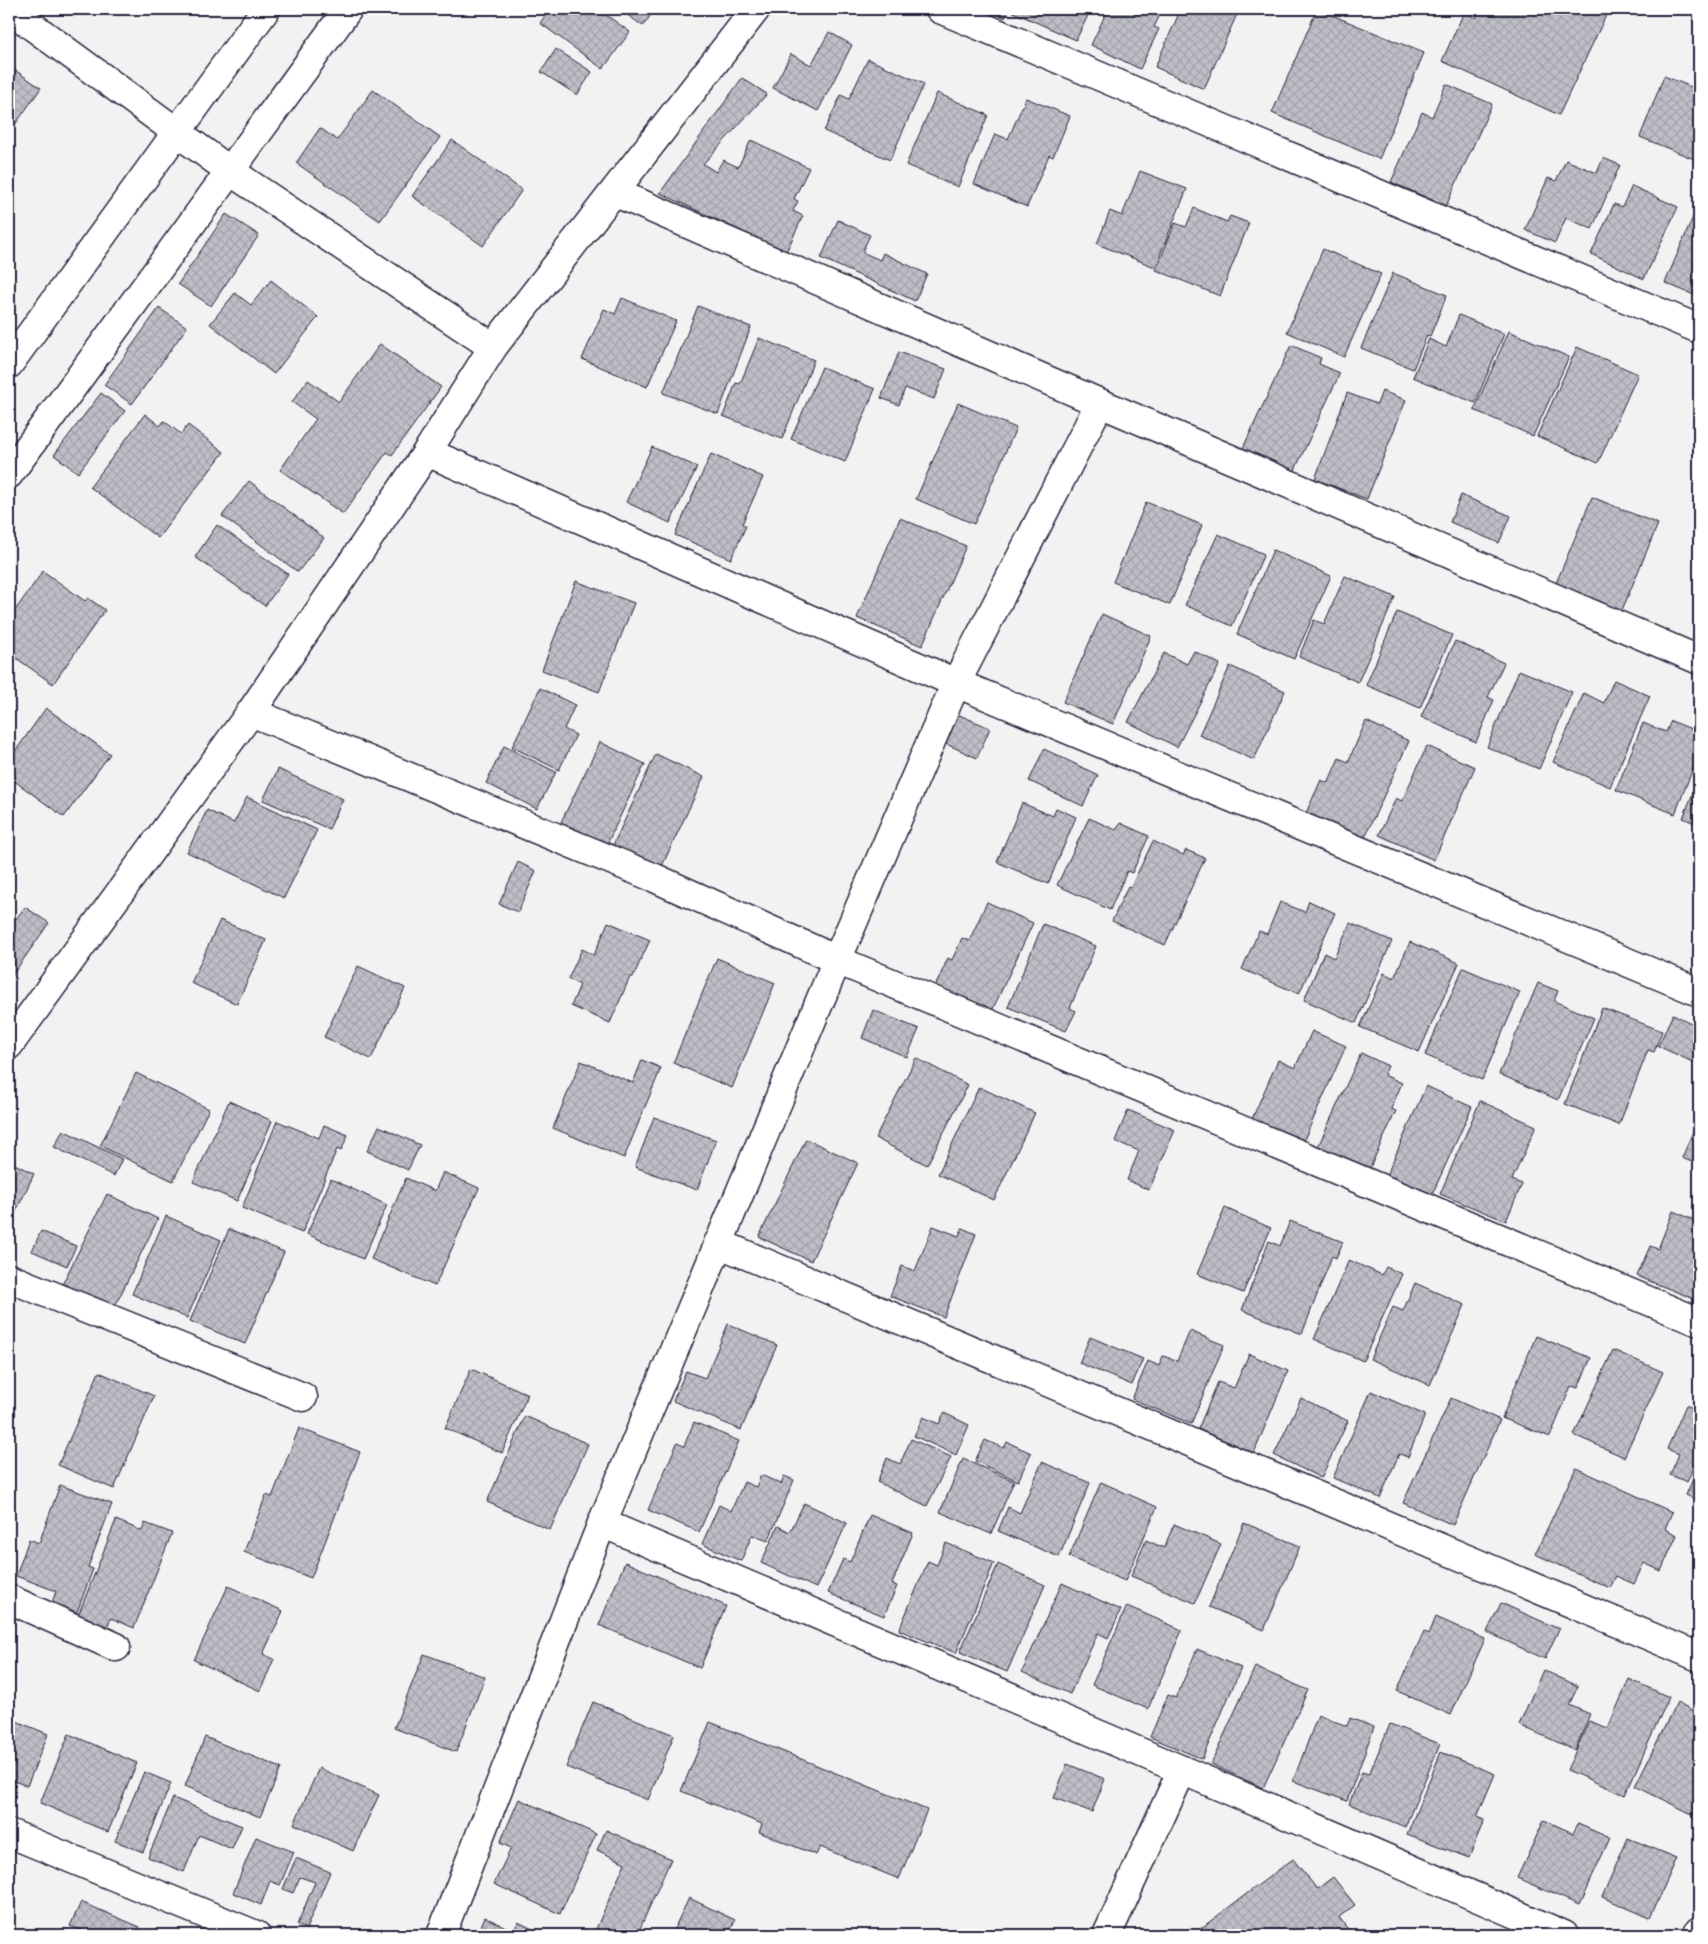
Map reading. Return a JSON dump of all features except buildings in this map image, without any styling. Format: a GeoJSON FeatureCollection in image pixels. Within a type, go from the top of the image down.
{"type":"FeatureCollection","features":[{"type":"Feature","properties":{"kind":"street"},"geometry":{"type":"LineString","coordinates":[[9,9],[230,171],[493,346]]}},
{"type":"Feature","properties":{"kind":"street"},"geometry":{"type":"LineString","coordinates":[[9,364],[266,9]]}},
{"type":"Feature","properties":{"kind":"street"},"geometry":{"type":"LineString","coordinates":[[9,474],[348,9]]}},
{"type":"Feature","properties":{"kind":"street"},"geometry":{"type":"LineString","coordinates":[[9,1044],[251,712],[428,452],[493,346],[756,9]]}},
{"type":"Feature","properties":{"kind":"street"},"geometry":{"type":"LineString","coordinates":[[940,9],[1699,328]]}},
{"type":"Feature","properties":{"kind":"street"},"geometry":{"type":"LineString","coordinates":[[614,192],[1699,660]]}},
{"type":"Feature","properties":{"kind":"street"},"geometry":{"type":"LineString","coordinates":[[441,1935],[602,1523],[836,960],[956,683],[1100,403]]}},
{"type":"Feature","properties":{"kind":"street"},"geometry":{"type":"LineString","coordinates":[[428,452],[956,683],[1699,992]]}},
{"type":"Feature","properties":{"kind":"street"},"geometry":{"type":"LineString","coordinates":[[251,712],[655,878],[836,960],[1699,1322]]}},
{"type":"Feature","properties":{"kind":"street"},"geometry":{"type":"LineString","coordinates":[[718,1244],[1699,1657]]}},
{"type":"Feature","properties":{"kind":"street"},"geometry":{"type":"LineString","coordinates":[[9,1278],[303,1397]]}},
{"type":"Feature","properties":{"kind":"street"},"geometry":{"type":"LineString","coordinates":[[602,1523],[1564,1935]]}},
{"type":"Feature","properties":{"kind":"street"},"geometry":{"type":"LineString","coordinates":[[9,1599],[116,1647]]}},
{"type":"Feature","properties":{"kind":"street"},"geometry":{"type":"LineString","coordinates":[[1107,1935],[1182,1770]]}},
{"type":"Feature","properties":{"kind":"street"},"geometry":{"type":"LineString","coordinates":[[9,1833],[256,1935]]}},
{"type":"Feature","properties":{"kind":"street"},"geometry":{"type":"LineString","coordinates":[[1698,1935],[1699,1931]]}}]}
